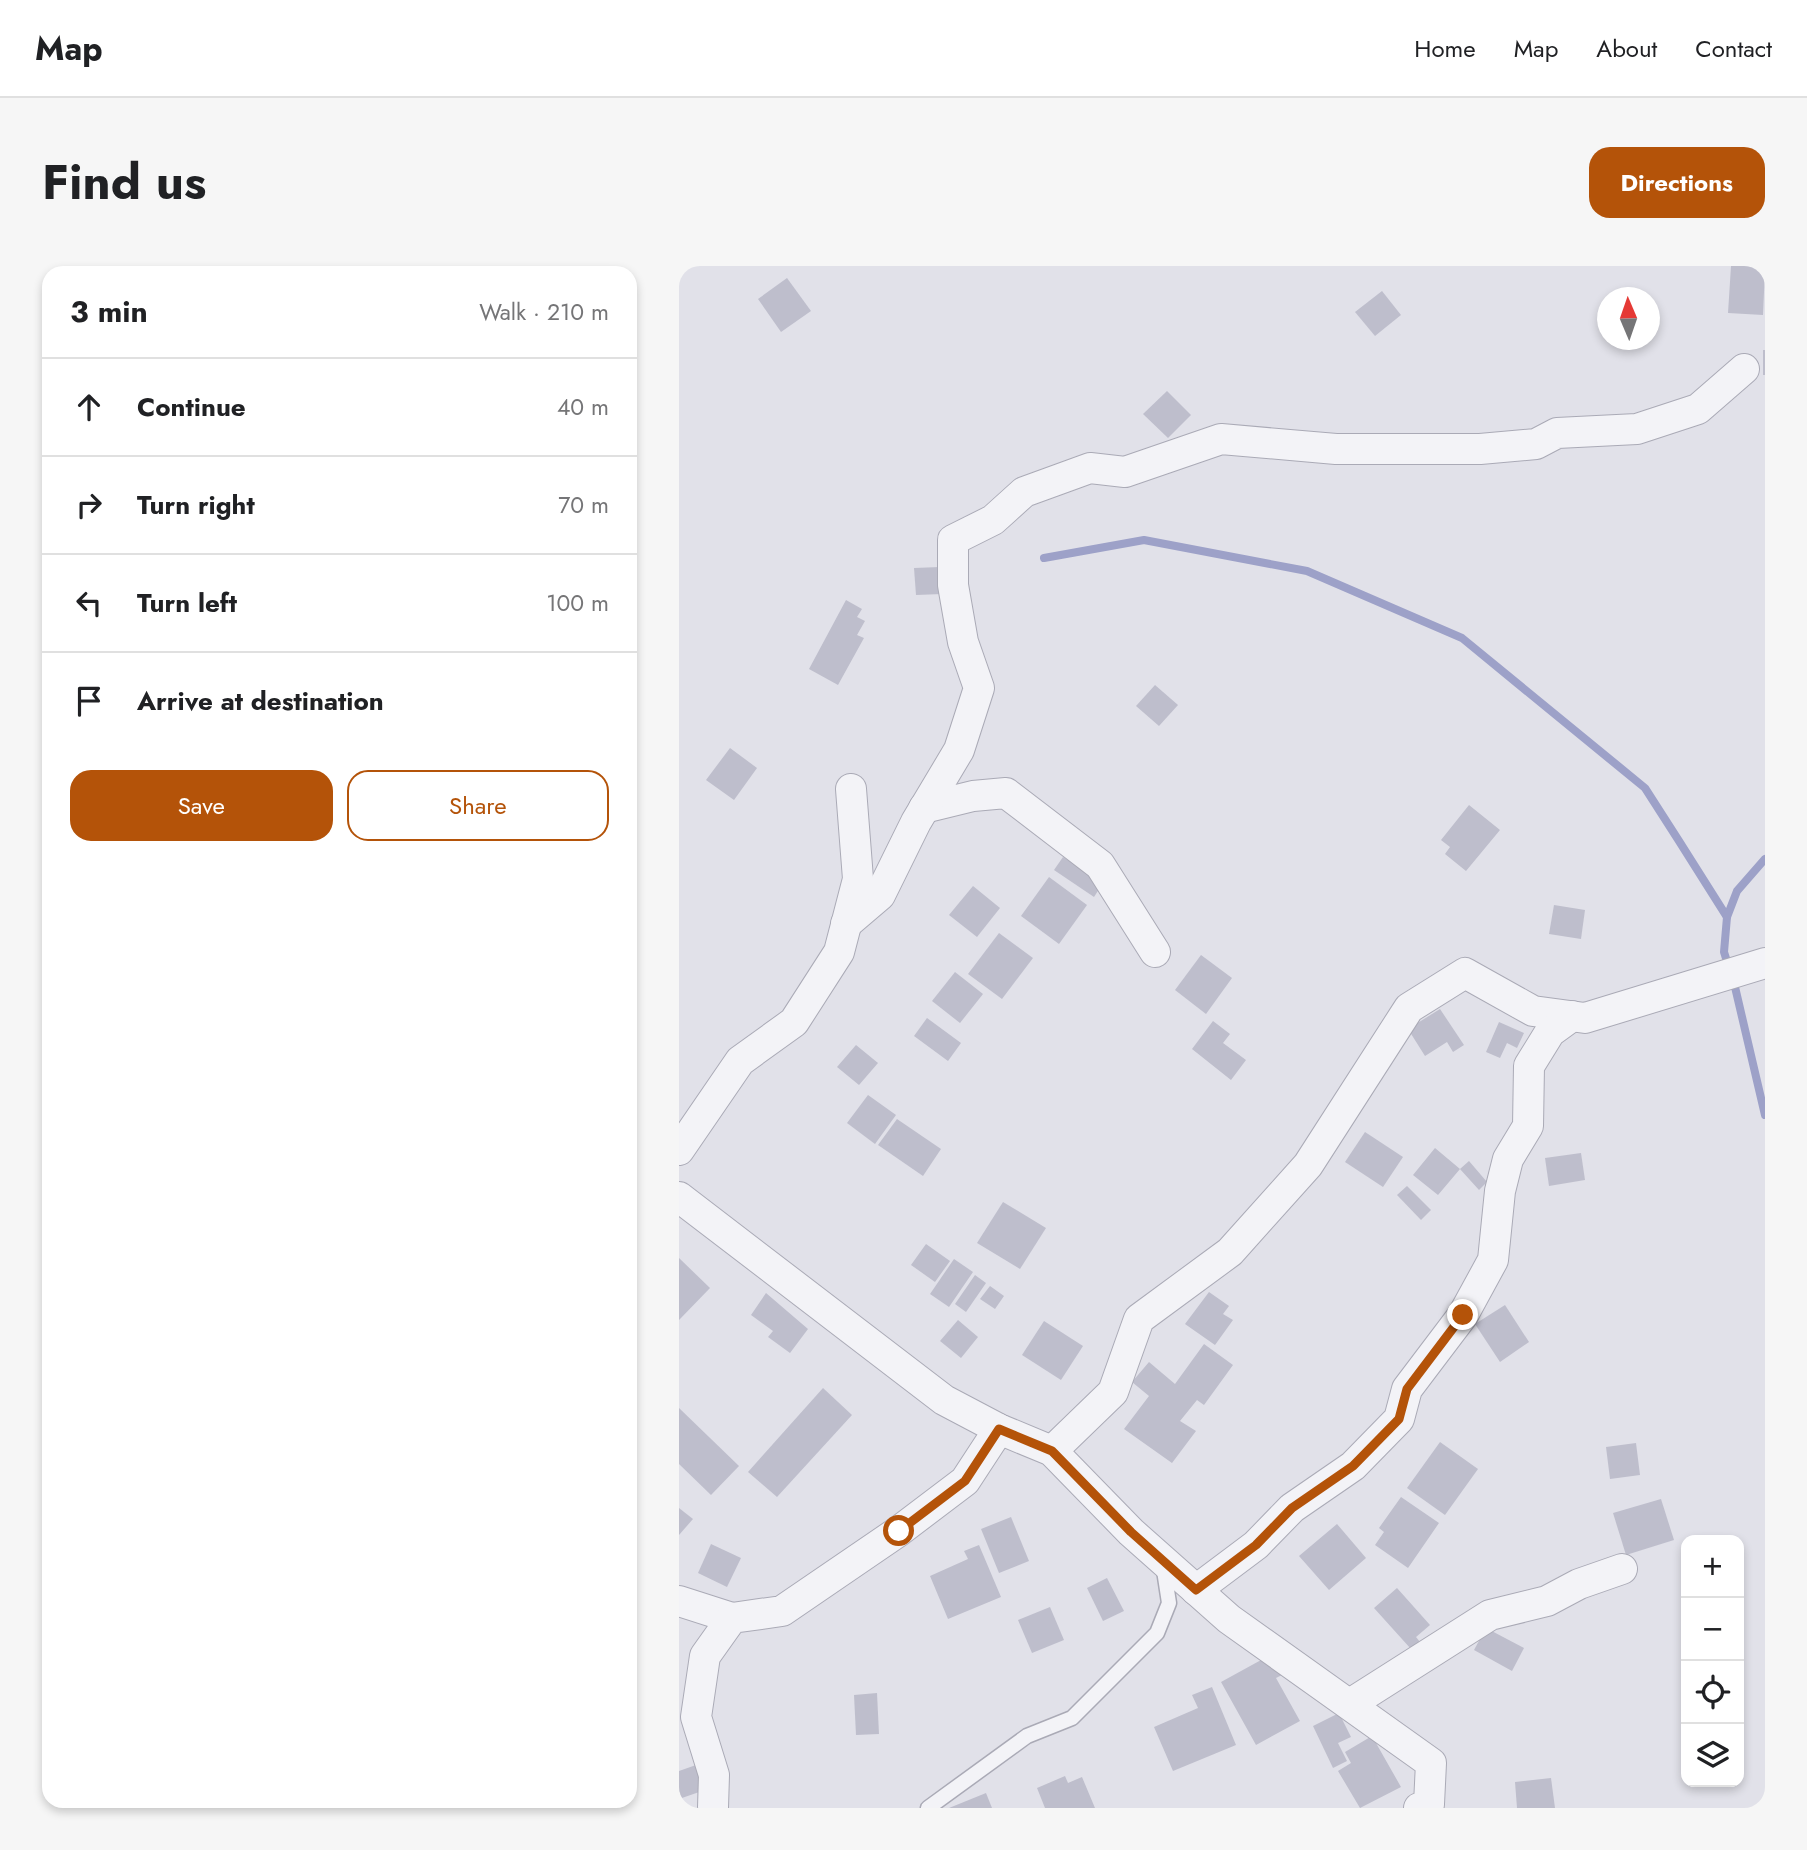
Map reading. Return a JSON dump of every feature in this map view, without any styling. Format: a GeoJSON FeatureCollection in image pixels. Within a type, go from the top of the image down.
{"type":"FeatureCollection","features":[{"type":"Feature","properties":{"kind":"street"},"geometry":{"type":"LineString","coordinates":[[846,924],[880,895],[924,808],[959,750],[979,688],[963,642],[955,597],[953,540],[993,520],[1024,492],[1090,468],[1125,472],[1221,439],[1336,449],[1480,449],[1536,444],[1557,433],[1637,429],[1698,409],[1744,369]]}},
{"type":"Feature","properties":{"kind":"street"},"geometry":{"type":"LineString","coordinates":[[679,1150],[740,1061],[795,1022],[839,952],[858,879],[851,789]]}},
{"type":"Feature","properties":{"kind":"street"},"geometry":{"type":"LineString","coordinates":[[924,808],[973,796],[1006,793],[1100,865],[1155,952]]}},
{"type":"Feature","properties":{"kind":"street"},"geometry":{"type":"LineString","coordinates":[[1052,1451],[1113,1392],[1139,1319],[1230,1252],[1308,1165],[1409,1008],[1465,973],[1533,1011],[1585,1018],[1765,963]]}},
{"type":"Feature","properties":{"kind":"street"},"geometry":{"type":"LineString","coordinates":[[1196,1590],[1256,1545],[1292,1508],[1353,1466],[1399,1419],[1407,1389],[1463,1315],[1493,1260],[1500,1191],[1508,1159],[1528,1126],[1529,1066],[1550,1032],[1572,1016]]}},
{"type":"Feature","properties":{"kind":"street"},"geometry":{"type":"LineString","coordinates":[[679,1197],[944,1400],[999,1429],[1052,1451],[1162,1559],[1229,1619],[1431,1763],[1429,1804],[1419,1808]]}},
{"type":"Feature","properties":{"kind":"street"},"geometry":{"type":"LineString","coordinates":[[679,1601],[732,1618],[782,1611],[899,1531],[965,1481],[999,1429]]}},
{"type":"Feature","properties":{"kind":"street"},"geometry":{"type":"LineString","coordinates":[[1350,1704],[1490,1615],[1548,1601],[1579,1584],[1622,1569]]}},
{"type":"Feature","properties":{"kind":"street"},"geometry":{"type":"LineString","coordinates":[[713,1808],[714,1775],[696,1717],[705,1656],[732,1618]]}},
{"type":"Feature","properties":{"kind":"lane"},"geometry":{"type":"LineString","coordinates":[[928,1808],[1027,1736],[1072,1718],[1157,1633],[1169,1603],[1162,1559]]}},
{"type":"Feature","properties":{"kind":"building"},"geometry":{"type":"Polygon","coordinates":[[[1731,266],[1761,266],[1761,269],[1765,269],[1763,315],[1728,313],[1731,266]]]}},
{"type":"Feature","properties":{"kind":"building"},"geometry":{"type":"Polygon","coordinates":[[[787,278],[811,311],[781,332],[758,299],[787,278]]]}},
{"type":"Feature","properties":{"kind":"building"},"geometry":{"type":"Polygon","coordinates":[[[1382,291],[1401,315],[1375,336],[1355,312],[1382,291]]]}},
{"type":"Feature","properties":{"kind":"building"},"geometry":{"type":"Polygon","coordinates":[[[1765,350],[1765,375],[1763,375],[1765,350]]]}},
{"type":"Feature","properties":{"kind":"building"},"geometry":{"type":"Polygon","coordinates":[[[1167,391],[1191,415],[1168,438],[1143,414],[1167,391]]]}},
{"type":"Feature","properties":{"kind":"building"},"geometry":{"type":"Polygon","coordinates":[[[940,567],[942,594],[916,595],[914,568],[940,567]]]}},
{"type":"Feature","properties":{"kind":"building"},"geometry":{"type":"Polygon","coordinates":[[[846,600],[862,609],[857,617],[865,621],[857,635],[864,638],[838,685],[809,669],[846,600]]]}},
{"type":"Feature","properties":{"kind":"building"},"geometry":{"type":"Polygon","coordinates":[[[1155,685],[1178,705],[1159,726],[1136,706],[1155,685]]]}},
{"type":"Feature","properties":{"kind":"building"},"geometry":{"type":"Polygon","coordinates":[[[730,748],[757,768],[734,800],[706,780],[730,748]]]}},
{"type":"Feature","properties":{"kind":"building"},"geometry":{"type":"Polygon","coordinates":[[[1469,805],[1500,830],[1466,871],[1445,854],[1450,847],[1441,840],[1469,805]]]}},
{"type":"Feature","properties":{"kind":"building"},"geometry":{"type":"Polygon","coordinates":[[[1063,857],[1103,883],[1094,897],[1054,870],[1063,857]]]}},
{"type":"Feature","properties":{"kind":"building"},"geometry":{"type":"Polygon","coordinates":[[[1049,877],[1087,905],[1059,944],[1021,916],[1049,877]]]}},
{"type":"Feature","properties":{"kind":"building"},"geometry":{"type":"Polygon","coordinates":[[[973,886],[1000,908],[977,937],[949,915],[973,886]]]}},
{"type":"Feature","properties":{"kind":"building"},"geometry":{"type":"Polygon","coordinates":[[[1554,905],[1585,910],[1581,939],[1549,934],[1554,905]]]}},
{"type":"Feature","properties":{"kind":"building"},"geometry":{"type":"Polygon","coordinates":[[[999,933],[1033,958],[1002,999],[968,974],[999,933]]]}},
{"type":"Feature","properties":{"kind":"building"},"geometry":{"type":"Polygon","coordinates":[[[1201,955],[1232,978],[1206,1014],[1175,990],[1201,955]]]}},
{"type":"Feature","properties":{"kind":"building"},"geometry":{"type":"Polygon","coordinates":[[[955,972],[983,994],[960,1023],[932,1001],[955,972]]]}},
{"type":"Feature","properties":{"kind":"building"},"geometry":{"type":"Polygon","coordinates":[[[1440,1009],[1464,1045],[1453,1052],[1447,1042],[1425,1056],[1408,1029],[1440,1009]]]}},
{"type":"Feature","properties":{"kind":"building"},"geometry":{"type":"Polygon","coordinates":[[[927,1018],[961,1043],[948,1061],[914,1036],[927,1018]]]}},
{"type":"Feature","properties":{"kind":"building"},"geometry":{"type":"Polygon","coordinates":[[[1213,1021],[1230,1034],[1223,1043],[1246,1060],[1231,1080],[1192,1049],[1213,1021]]]}},
{"type":"Feature","properties":{"kind":"building"},"geometry":{"type":"Polygon","coordinates":[[[1499,1022],[1524,1033],[1517,1048],[1507,1043],[1500,1058],[1486,1052],[1499,1022]]]}},
{"type":"Feature","properties":{"kind":"building"},"geometry":{"type":"Polygon","coordinates":[[[856,1045],[878,1063],[859,1085],[837,1067],[856,1045]]]}},
{"type":"Feature","properties":{"kind":"building"},"geometry":{"type":"Polygon","coordinates":[[[868,1095],[896,1115],[875,1144],[847,1123],[868,1095]]]}},
{"type":"Feature","properties":{"kind":"building"},"geometry":{"type":"Polygon","coordinates":[[[897,1119],[941,1149],[923,1176],[878,1145],[897,1119]]]}},
{"type":"Feature","properties":{"kind":"building"},"geometry":{"type":"Polygon","coordinates":[[[1365,1132],[1403,1157],[1383,1187],[1345,1162],[1365,1132]]]}},
{"type":"Feature","properties":{"kind":"building"},"geometry":{"type":"Polygon","coordinates":[[[1435,1148],[1460,1169],[1438,1195],[1413,1175],[1435,1148]]]}},
{"type":"Feature","properties":{"kind":"building"},"geometry":{"type":"Polygon","coordinates":[[[1581,1153],[1585,1180],[1549,1186],[1545,1158],[1581,1153]]]}},
{"type":"Feature","properties":{"kind":"building"},"geometry":{"type":"Polygon","coordinates":[[[1469,1161],[1487,1182],[1479,1190],[1460,1169],[1469,1161]]]}},
{"type":"Feature","properties":{"kind":"building"},"geometry":{"type":"Polygon","coordinates":[[[1407,1186],[1431,1210],[1421,1220],[1397,1195],[1407,1186]]]}},
{"type":"Feature","properties":{"kind":"building"},"geometry":{"type":"Polygon","coordinates":[[[1003,1202],[1046,1228],[1020,1269],[977,1243],[1003,1202]]]}},
{"type":"Feature","properties":{"kind":"building"},"geometry":{"type":"Polygon","coordinates":[[[926,1244],[950,1261],[935,1282],[911,1265],[926,1244]]]}},
{"type":"Feature","properties":{"kind":"building"},"geometry":{"type":"Polygon","coordinates":[[[679,1258],[710,1288],[679,1320],[679,1258]]]}},
{"type":"Feature","properties":{"kind":"building"},"geometry":{"type":"Polygon","coordinates":[[[954,1259],[973,1272],[949,1307],[930,1294],[954,1259]]]}},
{"type":"Feature","properties":{"kind":"building"},"geometry":{"type":"Polygon","coordinates":[[[975,1275],[986,1283],[966,1312],[955,1304],[975,1275]]]}},
{"type":"Feature","properties":{"kind":"building"},"geometry":{"type":"Polygon","coordinates":[[[990,1286],[1004,1296],[995,1309],[980,1299],[990,1286]]]}},
{"type":"Feature","properties":{"kind":"building"},"geometry":{"type":"Polygon","coordinates":[[[1209,1292],[1229,1306],[1223,1314],[1233,1320],[1215,1345],[1185,1324],[1209,1292]]]}},
{"type":"Feature","properties":{"kind":"building"},"geometry":{"type":"Polygon","coordinates":[[[766,1293],[808,1329],[790,1353],[768,1337],[773,1331],[751,1315],[766,1293]]]}},
{"type":"Feature","properties":{"kind":"building"},"geometry":{"type":"Polygon","coordinates":[[[1505,1305],[1529,1342],[1500,1362],[1475,1324],[1505,1305]]]}},
{"type":"Feature","properties":{"kind":"building"},"geometry":{"type":"Polygon","coordinates":[[[958,1320],[978,1337],[961,1358],[940,1341],[958,1320]]]}},
{"type":"Feature","properties":{"kind":"building"},"geometry":{"type":"Polygon","coordinates":[[[1044,1321],[1083,1346],[1061,1380],[1022,1355],[1044,1321]]]}},
{"type":"Feature","properties":{"kind":"building"},"geometry":{"type":"Polygon","coordinates":[[[1204,1344],[1233,1365],[1204,1405],[1197,1400],[1180,1421],[1196,1431],[1172,1463],[1124,1429],[1149,1396],[1132,1382],[1149,1362],[1175,1384],[1204,1344]]]}},
{"type":"Feature","properties":{"kind":"building"},"geometry":{"type":"Polygon","coordinates":[[[823,1388],[852,1415],[777,1497],[748,1472],[823,1388]]]}},
{"type":"Feature","properties":{"kind":"building"},"geometry":{"type":"Polygon","coordinates":[[[679,1408],[739,1466],[711,1495],[679,1464],[679,1408]]]}},
{"type":"Feature","properties":{"kind":"building"},"geometry":{"type":"Polygon","coordinates":[[[1440,1442],[1478,1469],[1445,1515],[1407,1488],[1440,1442]]]}},
{"type":"Feature","properties":{"kind":"building"},"geometry":{"type":"Polygon","coordinates":[[[1636,1443],[1640,1475],[1610,1479],[1606,1447],[1636,1443]]]}},
{"type":"Feature","properties":{"kind":"building"},"geometry":{"type":"Polygon","coordinates":[[[1401,1497],[1439,1523],[1408,1568],[1375,1545],[1384,1532],[1379,1528],[1401,1497]]]}},
{"type":"Feature","properties":{"kind":"building"},"geometry":{"type":"Polygon","coordinates":[[[1661,1499],[1674,1540],[1626,1555],[1613,1513],[1661,1499]]]}},
{"type":"Feature","properties":{"kind":"building"},"geometry":{"type":"Polygon","coordinates":[[[679,1508],[693,1519],[679,1535],[679,1508]]]}},
{"type":"Feature","properties":{"kind":"building"},"geometry":{"type":"Polygon","coordinates":[[[1011,1517],[1029,1561],[999,1573],[981,1529],[1011,1517]]]}},
{"type":"Feature","properties":{"kind":"building"},"geometry":{"type":"Polygon","coordinates":[[[1337,1524],[1366,1558],[1329,1590],[1299,1556],[1337,1524]]]}},
{"type":"Feature","properties":{"kind":"building"},"geometry":{"type":"Polygon","coordinates":[[[711,1544],[741,1558],[727,1587],[698,1573],[711,1544]]]}},
{"type":"Feature","properties":{"kind":"building"},"geometry":{"type":"Polygon","coordinates":[[[979,1545],[1001,1597],[948,1619],[930,1576],[968,1559],[964,1551],[979,1545]]]}},
{"type":"Feature","properties":{"kind":"building"},"geometry":{"type":"Polygon","coordinates":[[[1107,1578],[1124,1611],[1103,1621],[1087,1588],[1107,1578]]]}},
{"type":"Feature","properties":{"kind":"building"},"geometry":{"type":"Polygon","coordinates":[[[1397,1588],[1430,1625],[1416,1637],[1420,1642],[1411,1649],[1374,1608],[1397,1588]]]}},
{"type":"Feature","properties":{"kind":"building"},"geometry":{"type":"Polygon","coordinates":[[[1050,1607],[1064,1640],[1032,1653],[1018,1620],[1050,1607]]]}},
{"type":"Feature","properties":{"kind":"building"},"geometry":{"type":"Polygon","coordinates":[[[1486,1628],[1524,1648],[1512,1671],[1474,1650],[1486,1628]]]}},
{"type":"Feature","properties":{"kind":"building"},"geometry":{"type":"Polygon","coordinates":[[[1272,1654],[1284,1674],[1276,1678],[1300,1721],[1256,1745],[1221,1682],[1272,1654]]]}},
{"type":"Feature","properties":{"kind":"building"},"geometry":{"type":"Polygon","coordinates":[[[1212,1687],[1236,1745],[1173,1771],[1154,1727],[1198,1708],[1192,1695],[1212,1687]]]}},
{"type":"Feature","properties":{"kind":"building"},"geometry":{"type":"Polygon","coordinates":[[[877,1693],[879,1734],[856,1735],[854,1695],[877,1693]]]}},
{"type":"Feature","properties":{"kind":"building"},"geometry":{"type":"Polygon","coordinates":[[[1339,1713],[1351,1737],[1338,1743],[1347,1761],[1333,1768],[1313,1726],[1339,1713]]]}},
{"type":"Feature","properties":{"kind":"building"},"geometry":{"type":"Polygon","coordinates":[[[1372,1736],[1401,1787],[1360,1808],[1338,1771],[1351,1763],[1345,1752],[1372,1736]]]}},
{"type":"Feature","properties":{"kind":"building"},"geometry":{"type":"Polygon","coordinates":[[[696,1765],[705,1790],[679,1799],[679,1771],[696,1765]]]}},
{"type":"Feature","properties":{"kind":"building"},"geometry":{"type":"Polygon","coordinates":[[[1065,1776],[1068,1783],[1082,1777],[1095,1808],[1045,1808],[1037,1788],[1065,1776]]]}},
{"type":"Feature","properties":{"kind":"building"},"geometry":{"type":"Polygon","coordinates":[[[1551,1778],[1555,1808],[1517,1808],[1515,1782],[1551,1778]]]}},
{"type":"Feature","properties":{"kind":"building"},"geometry":{"type":"Polygon","coordinates":[[[986,1793],[992,1808],[949,1808],[986,1793]]]}},
{"type":"Feature","properties":{"kind":"waterway"},"geometry":{"type":"LineString","coordinates":[[1044,558],[1144,540],[1307,571],[1462,638],[1645,788],[1679,841],[1727,917],[1724,952],[1735,987],[1765,1115]]}},
{"type":"Feature","properties":{"kind":"waterway"},"geometry":{"type":"LineString","coordinates":[[1727,917],[1737,891],[1765,859]]}},
{"type":"Feature","properties":{"kind":"route"},"geometry":{"type":"LineString","coordinates":[[899,1531],[965,1481],[999,1429],[1052,1451],[1131,1532],[1196,1590],[1256,1545],[1292,1508],[1353,1466],[1399,1419],[1407,1389],[1463,1315]]}}]}
